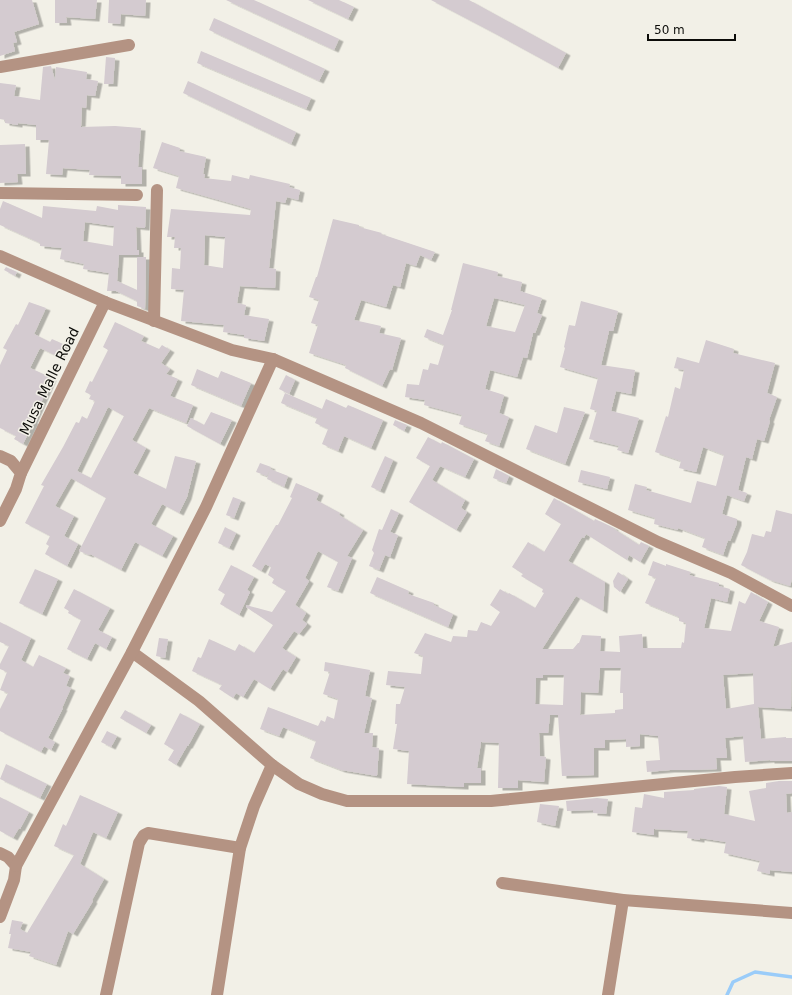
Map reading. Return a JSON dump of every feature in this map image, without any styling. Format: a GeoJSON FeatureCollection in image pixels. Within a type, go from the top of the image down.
{"type":"FeatureCollection","features":[{"type":"Feature","properties":{"kind":"street"},"geometry":{"type":"LineString","coordinates":[[0,67],[129,45]]}},
{"type":"Feature","properties":{"kind":"street"},"geometry":{"type":"LineString","coordinates":[[154,321],[157,190]]}},
{"type":"Feature","properties":{"kind":"street"},"geometry":{"type":"LineString","coordinates":[[0,193],[137,195]]}},
{"type":"Feature","properties":{"kind":"street"},"geometry":{"type":"LineString","coordinates":[[0,256],[105,302],[154,321],[232,350],[256,357],[273,359],[421,422],[658,542],[731,574],[792,606]]}},
{"type":"Feature","properties":{"kind":"street","name":"Musa Malle Road"},"geometry":{"type":"LineString","coordinates":[[0,521],[16,489],[21,473],[105,302]]}},
{"type":"Feature","properties":{"kind":"street"},"geometry":{"type":"LineString","coordinates":[[0,917],[14,880],[16,866],[132,652],[206,508],[273,359]]}},
{"type":"Feature","properties":{"kind":"street"},"geometry":{"type":"LineString","coordinates":[[0,456],[11,461],[21,473]]}},
{"type":"Feature","properties":{"kind":"street"},"geometry":{"type":"LineString","coordinates":[[132,652],[199,701],[272,765],[299,784],[322,794],[347,801],[491,801],[735,777],[792,773]]}},
{"type":"Feature","properties":{"kind":"street"},"geometry":{"type":"LineString","coordinates":[[217,995],[240,848],[254,806],[272,765]]}},
{"type":"Feature","properties":{"kind":"street"},"geometry":{"type":"LineString","coordinates":[[106,995],[140,843],[144,835],[148,833],[240,848]]}},
{"type":"Feature","properties":{"kind":"street"},"geometry":{"type":"LineString","coordinates":[[0,853],[8,857],[16,866]]}},
{"type":"Feature","properties":{"kind":"street"},"geometry":{"type":"LineString","coordinates":[[502,883],[623,900],[792,913]]}},
{"type":"Feature","properties":{"kind":"street"},"geometry":{"type":"LineString","coordinates":[[608,995],[623,900]]}},
{"type":"Feature","properties":{"kind":"building"},"geometry":{"type":"Polygon","coordinates":[[[0,0],[32,0],[39,24],[14,32],[17,42],[13,43],[15,51],[0,56],[0,0]]]}},
{"type":"Feature","properties":{"kind":"building"},"geometry":{"type":"Polygon","coordinates":[[[55,0],[97,0],[95,19],[66,17],[67,23],[55,23],[55,0]]]}},
{"type":"Feature","properties":{"kind":"building"},"geometry":{"type":"Polygon","coordinates":[[[109,0],[146,0],[145,16],[121,14],[120,24],[108,23],[109,0]]]}},
{"type":"Feature","properties":{"kind":"building"},"geometry":{"type":"Polygon","coordinates":[[[226,0],[254,0],[339,39],[334,50],[226,0]]]}},
{"type":"Feature","properties":{"kind":"building"},"geometry":{"type":"Polygon","coordinates":[[[308,0],[339,0],[354,7],[348,19],[308,0]]]}},
{"type":"Feature","properties":{"kind":"building"},"geometry":{"type":"Polygon","coordinates":[[[431,0],[469,0],[566,53],[558,68],[431,0]]]}},
{"type":"Feature","properties":{"kind":"building"},"geometry":{"type":"Polygon","coordinates":[[[214,18],[325,69],[319,81],[209,30],[214,18]]]}},
{"type":"Feature","properties":{"kind":"building"},"geometry":{"type":"Polygon","coordinates":[[[201,51],[311,98],[306,109],[197,63],[201,51]]]}},
{"type":"Feature","properties":{"kind":"building"},"geometry":{"type":"Polygon","coordinates":[[[106,57],[115,58],[113,84],[104,84],[106,57]]]}},
{"type":"Feature","properties":{"kind":"building"},"geometry":{"type":"Polygon","coordinates":[[[51,66],[55,80],[56,67],[87,72],[86,79],[98,81],[95,96],[87,95],[86,108],[82,107],[81,127],[115,126],[141,128],[138,167],[142,167],[142,184],[121,184],[121,176],[89,175],[90,170],[63,168],[62,175],[46,174],[49,140],[36,140],[36,125],[5,123],[5,120],[0,119],[0,83],[16,85],[14,96],[40,100],[43,67],[51,66]]]}},
{"type":"Feature","properties":{"kind":"building"},"geometry":{"type":"Polygon","coordinates":[[[188,81],[296,132],[291,144],[183,93],[188,81]]]}},
{"type":"Feature","properties":{"kind":"building"},"geometry":{"type":"Polygon","coordinates":[[[162,142],[180,148],[179,151],[206,157],[203,174],[205,174],[204,178],[231,181],[232,175],[249,179],[250,175],[290,184],[289,187],[300,190],[298,200],[287,197],[285,203],[276,201],[269,268],[276,269],[275,288],[240,286],[237,303],[246,305],[244,315],[269,319],[264,341],[244,338],[244,335],[223,332],[224,325],[181,321],[184,290],[171,289],[172,268],[180,269],[181,248],[174,248],[175,237],[167,237],[171,209],[250,215],[251,209],[176,188],[179,176],[153,168],[162,142]],[[205,235],[204,265],[223,268],[225,237],[205,235]]]}},
{"type":"Feature","properties":{"kind":"building"},"geometry":{"type":"Polygon","coordinates":[[[25,144],[26,174],[17,174],[18,182],[0,183],[0,145],[25,144]]]}},
{"type":"Feature","properties":{"kind":"building"},"geometry":{"type":"Polygon","coordinates":[[[3,201],[42,218],[43,206],[96,211],[97,206],[118,210],[118,205],[146,207],[145,228],[136,227],[137,250],[139,250],[139,255],[119,255],[117,281],[137,290],[137,257],[146,257],[145,309],[137,306],[137,301],[116,291],[107,291],[109,273],[83,269],[84,264],[60,259],[62,248],[40,246],[40,243],[0,225],[0,209],[3,201]],[[85,222],[83,241],[113,246],[114,226],[85,222]]]}},
{"type":"Feature","properties":{"kind":"building"},"geometry":{"type":"Polygon","coordinates":[[[333,219],[359,225],[359,227],[382,233],[381,234],[435,252],[431,260],[420,255],[416,266],[406,263],[400,287],[393,285],[386,307],[361,300],[354,320],[381,326],[379,333],[401,338],[392,370],[390,369],[382,386],[345,368],[346,365],[309,353],[318,325],[311,323],[319,300],[309,297],[317,277],[333,219]]]}},
{"type":"Feature","properties":{"kind":"building"},"geometry":{"type":"Polygon","coordinates":[[[463,263],[498,272],[497,276],[522,282],[520,291],[542,298],[537,313],[542,315],[535,333],[533,333],[527,358],[523,357],[517,377],[490,370],[485,389],[504,395],[499,413],[509,417],[499,446],[485,441],[488,434],[459,424],[462,415],[424,405],[425,400],[405,397],[407,384],[419,385],[423,369],[428,370],[430,363],[438,365],[444,345],[424,337],[427,329],[443,335],[463,263]],[[494,298],[486,326],[515,332],[525,305],[494,298]]]}},
{"type":"Feature","properties":{"kind":"building"},"geometry":{"type":"Polygon","coordinates":[[[6,267],[17,272],[15,276],[4,270],[6,267]]]}},
{"type":"Feature","properties":{"kind":"building"},"geometry":{"type":"Polygon","coordinates":[[[581,301],[618,311],[613,331],[609,331],[601,365],[635,370],[631,394],[616,391],[611,411],[639,418],[628,453],[617,450],[619,446],[589,439],[597,411],[590,409],[598,378],[560,367],[569,325],[575,326],[581,301]]]}},
{"type":"Feature","properties":{"kind":"building"},"geometry":{"type":"Polygon","coordinates":[[[29,302],[46,308],[34,334],[50,342],[52,339],[65,345],[59,357],[40,348],[30,368],[52,378],[33,421],[34,422],[23,444],[14,439],[16,436],[0,428],[0,365],[7,350],[3,348],[16,324],[18,325],[29,302]]]}},
{"type":"Feature","properties":{"kind":"building"},"geometry":{"type":"Polygon","coordinates":[[[115,322],[144,336],[141,341],[159,349],[162,345],[170,350],[161,363],[170,369],[166,374],[178,379],[170,396],[193,405],[186,423],[149,408],[132,440],[146,448],[133,473],[166,489],[175,456],[196,461],[187,497],[179,513],[162,504],[151,524],[173,536],[162,556],[135,542],[121,570],[90,554],[89,555],[79,551],[106,498],[71,478],[55,506],[74,516],[64,536],[78,544],[67,566],[45,554],[49,546],[46,544],[50,536],[25,523],[44,486],[41,485],[76,422],[79,423],[82,416],[87,419],[95,401],[89,399],[91,395],[85,392],[90,381],[92,382],[108,350],[103,347],[115,322]],[[108,407],[77,471],[91,478],[124,416],[108,407]]]}},
{"type":"Feature","properties":{"kind":"building"},"geometry":{"type":"Polygon","coordinates":[[[706,340],[734,349],[733,353],[775,363],[767,393],[777,397],[764,441],[757,439],[752,459],[746,457],[738,490],[747,493],[744,501],[727,495],[722,514],[737,519],[737,523],[730,541],[728,540],[723,555],[702,547],[705,538],[678,528],[678,530],[654,524],[655,518],[628,510],[635,484],[647,487],[646,490],[691,503],[697,481],[716,486],[724,455],[703,447],[696,472],[679,468],[681,461],[655,452],[666,416],[668,417],[675,387],[680,389],[684,370],[674,368],[677,357],[699,363],[706,340]]]}},
{"type":"Feature","properties":{"kind":"building"},"geometry":{"type":"Polygon","coordinates":[[[197,369],[218,378],[221,371],[251,383],[241,406],[191,385],[197,369]]]}},
{"type":"Feature","properties":{"kind":"building"},"geometry":{"type":"Polygon","coordinates":[[[286,375],[295,380],[289,394],[279,389],[286,375]]]}},
{"type":"Feature","properties":{"kind":"building"},"geometry":{"type":"Polygon","coordinates":[[[285,393],[322,409],[326,399],[346,408],[348,405],[383,420],[371,448],[344,436],[338,451],[322,444],[328,429],[315,423],[317,418],[281,403],[285,393]]]}},
{"type":"Feature","properties":{"kind":"building"},"geometry":{"type":"Polygon","coordinates":[[[564,407],[585,412],[565,464],[526,449],[535,425],[557,433],[564,407]]]}},
{"type":"Feature","properties":{"kind":"building"},"geometry":{"type":"Polygon","coordinates":[[[211,412],[232,420],[220,444],[187,426],[191,418],[204,425],[211,412]]]}},
{"type":"Feature","properties":{"kind":"building"},"geometry":{"type":"Polygon","coordinates":[[[395,420],[407,425],[404,431],[393,425],[395,420]]]}},
{"type":"Feature","properties":{"kind":"building"},"geometry":{"type":"Polygon","coordinates":[[[428,437],[441,444],[442,442],[474,459],[465,477],[440,466],[432,480],[465,500],[461,508],[467,512],[456,530],[409,502],[430,466],[416,458],[428,437]]]}},
{"type":"Feature","properties":{"kind":"building"},"geometry":{"type":"Polygon","coordinates":[[[385,456],[393,460],[380,491],[371,487],[385,456]]]}},
{"type":"Feature","properties":{"kind":"building"},"geometry":{"type":"Polygon","coordinates":[[[260,463],[271,467],[267,476],[256,472],[260,463]]]}},
{"type":"Feature","properties":{"kind":"building"},"geometry":{"type":"Polygon","coordinates":[[[270,469],[288,476],[284,487],[267,479],[270,469]]]}},
{"type":"Feature","properties":{"kind":"building"},"geometry":{"type":"Polygon","coordinates":[[[496,469],[509,476],[506,483],[493,478],[496,469]]]}},
{"type":"Feature","properties":{"kind":"building"},"geometry":{"type":"Polygon","coordinates":[[[581,470],[610,477],[607,489],[578,482],[581,470]]]}},
{"type":"Feature","properties":{"kind":"building"},"geometry":{"type":"Polygon","coordinates":[[[296,483],[319,493],[316,500],[340,513],[339,515],[363,530],[347,556],[352,558],[338,591],[327,587],[338,562],[318,551],[305,578],[309,581],[295,605],[306,613],[302,620],[307,624],[299,634],[294,631],[282,648],[296,657],[287,672],[283,669],[270,689],[254,679],[243,697],[236,693],[233,698],[219,689],[222,685],[192,671],[198,657],[201,658],[209,639],[235,651],[239,644],[254,653],[273,625],[246,607],[246,605],[272,612],[286,591],[272,583],[274,579],[268,575],[271,567],[265,564],[261,571],[252,566],[276,525],[278,525],[292,498],[290,497],[296,483]]]}},
{"type":"Feature","properties":{"kind":"building"},"geometry":{"type":"Polygon","coordinates":[[[233,497],[241,500],[234,518],[226,515],[233,497]]]}},
{"type":"Feature","properties":{"kind":"building"},"geometry":{"type":"Polygon","coordinates":[[[554,498],[594,521],[595,519],[614,528],[639,545],[641,542],[649,546],[640,562],[629,555],[627,560],[586,534],[584,538],[582,537],[568,561],[605,582],[603,611],[576,596],[542,649],[573,649],[579,643],[582,635],[601,636],[600,651],[620,652],[619,636],[642,634],[643,648],[681,648],[682,642],[684,643],[686,623],[679,621],[679,617],[645,603],[656,578],[648,575],[653,561],[691,572],[689,575],[719,583],[719,586],[730,589],[727,602],[711,598],[704,628],[731,631],[739,601],[745,604],[751,592],[768,602],[759,621],[779,627],[773,647],[792,642],[791,709],[758,707],[761,739],[792,738],[792,761],[770,760],[745,762],[743,736],[725,738],[727,758],[716,758],[717,769],[647,772],[646,761],[660,760],[658,736],[640,734],[640,746],[626,747],[626,739],[605,740],[605,748],[594,748],[594,775],[562,776],[558,715],[550,715],[548,733],[539,733],[540,756],[546,757],[544,782],[518,780],[518,788],[498,788],[499,743],[481,742],[477,768],[481,768],[481,783],[464,783],[464,787],[407,784],[409,751],[393,749],[397,724],[395,724],[396,704],[400,704],[405,687],[386,685],[388,671],[421,674],[423,656],[414,653],[425,633],[451,642],[453,636],[467,637],[468,630],[477,631],[481,622],[491,626],[500,612],[490,605],[500,589],[535,608],[544,593],[542,592],[543,589],[521,576],[523,574],[512,567],[528,542],[544,552],[561,524],[545,514],[554,498]],[[600,668],[598,693],[581,692],[580,715],[615,713],[615,710],[623,709],[623,693],[620,693],[621,668],[600,668]],[[753,673],[723,675],[726,709],[754,704],[753,673]],[[543,675],[543,678],[536,678],[535,704],[563,705],[564,675],[543,675]]]}},
{"type":"Feature","properties":{"kind":"building"},"geometry":{"type":"Polygon","coordinates":[[[391,509],[399,513],[390,532],[398,535],[390,557],[385,555],[379,570],[369,566],[374,553],[372,550],[379,529],[382,530],[391,509]]]}},
{"type":"Feature","properties":{"kind":"building"},"geometry":{"type":"Polygon","coordinates":[[[776,510],[792,514],[792,579],[790,586],[770,580],[741,565],[747,552],[752,534],[764,537],[766,531],[771,532],[776,510]]]}},
{"type":"Feature","properties":{"kind":"building"},"geometry":{"type":"Polygon","coordinates":[[[225,527],[236,533],[229,548],[218,543],[225,527]]]}},
{"type":"Feature","properties":{"kind":"building"},"geometry":{"type":"Polygon","coordinates":[[[231,565],[254,577],[247,590],[250,592],[239,615],[220,604],[225,594],[218,590],[231,565]]]}},
{"type":"Feature","properties":{"kind":"building"},"geometry":{"type":"Polygon","coordinates":[[[35,569],[58,579],[42,614],[19,603],[35,569]]]}},
{"type":"Feature","properties":{"kind":"building"},"geometry":{"type":"Polygon","coordinates":[[[618,572],[628,579],[620,592],[614,587],[613,581],[618,572]]]}},
{"type":"Feature","properties":{"kind":"building"},"geometry":{"type":"Polygon","coordinates":[[[377,577],[409,591],[408,594],[434,603],[434,605],[453,614],[448,627],[370,593],[377,577]]]}},
{"type":"Feature","properties":{"kind":"building"},"geometry":{"type":"Polygon","coordinates":[[[74,589],[110,608],[98,630],[112,637],[106,649],[95,643],[87,659],[67,649],[81,620],[68,613],[69,611],[64,608],[74,589]]]}},
{"type":"Feature","properties":{"kind":"building"},"geometry":{"type":"Polygon","coordinates":[[[0,622],[31,638],[21,660],[33,667],[39,655],[66,668],[63,673],[70,676],[66,686],[71,688],[48,738],[55,742],[51,750],[44,746],[41,752],[0,731],[0,709],[8,693],[0,690],[7,672],[0,669],[0,664],[9,646],[0,642],[0,622]]]}},
{"type":"Feature","properties":{"kind":"building"},"geometry":{"type":"Polygon","coordinates":[[[159,638],[168,639],[165,658],[156,656],[159,638]]]}},
{"type":"Feature","properties":{"kind":"building"},"geometry":{"type":"Polygon","coordinates":[[[325,662],[370,670],[365,696],[372,698],[364,733],[373,733],[372,747],[379,748],[377,776],[341,770],[310,758],[316,741],[283,727],[279,736],[260,729],[268,707],[318,726],[321,720],[325,722],[327,716],[334,719],[338,699],[323,694],[330,672],[324,671],[325,662]]]}},
{"type":"Feature","properties":{"kind":"building"},"geometry":{"type":"Polygon","coordinates":[[[125,710],[151,725],[146,733],[120,718],[125,710]]]}},
{"type":"Feature","properties":{"kind":"building"},"geometry":{"type":"Polygon","coordinates":[[[180,713],[200,724],[176,765],[168,760],[174,750],[164,744],[180,713]]]}},
{"type":"Feature","properties":{"kind":"building"},"geometry":{"type":"Polygon","coordinates":[[[107,731],[117,736],[111,747],[101,742],[107,731]]]}},
{"type":"Feature","properties":{"kind":"building"},"geometry":{"type":"Polygon","coordinates":[[[6,764],[47,784],[40,798],[0,779],[6,764]]]}},
{"type":"Feature","properties":{"kind":"building"},"geometry":{"type":"Polygon","coordinates":[[[792,781],[792,793],[786,794],[787,813],[792,812],[792,872],[770,870],[770,874],[757,871],[760,861],[724,853],[726,842],[700,838],[700,840],[687,838],[688,831],[654,829],[654,835],[632,832],[635,807],[642,808],[644,794],[664,798],[664,792],[694,790],[719,786],[727,787],[724,814],[755,821],[749,791],[766,788],[766,783],[792,781]]]}},
{"type":"Feature","properties":{"kind":"building"},"geometry":{"type":"Polygon","coordinates":[[[80,795],[118,812],[106,838],[93,832],[80,864],[104,879],[92,900],[93,901],[73,934],[68,931],[56,965],[29,956],[31,952],[8,948],[11,934],[9,934],[12,920],[23,922],[20,929],[27,933],[74,855],[54,846],[63,824],[66,826],[80,795]]]}},
{"type":"Feature","properties":{"kind":"building"},"geometry":{"type":"Polygon","coordinates":[[[0,797],[29,812],[20,829],[19,828],[13,838],[0,831],[0,797]]]}},
{"type":"Feature","properties":{"kind":"building"},"geometry":{"type":"Polygon","coordinates":[[[597,798],[608,799],[606,814],[593,813],[593,810],[567,811],[566,801],[597,798]]]}},
{"type":"Feature","properties":{"kind":"building"},"geometry":{"type":"Polygon","coordinates":[[[540,804],[559,806],[555,826],[537,822],[540,804]]]}},
{"type":"Feature","properties":{"kind":"waterway"},"geometry":{"type":"LineString","coordinates":[[727,995],[733,982],[755,972],[792,977]]}}]}
